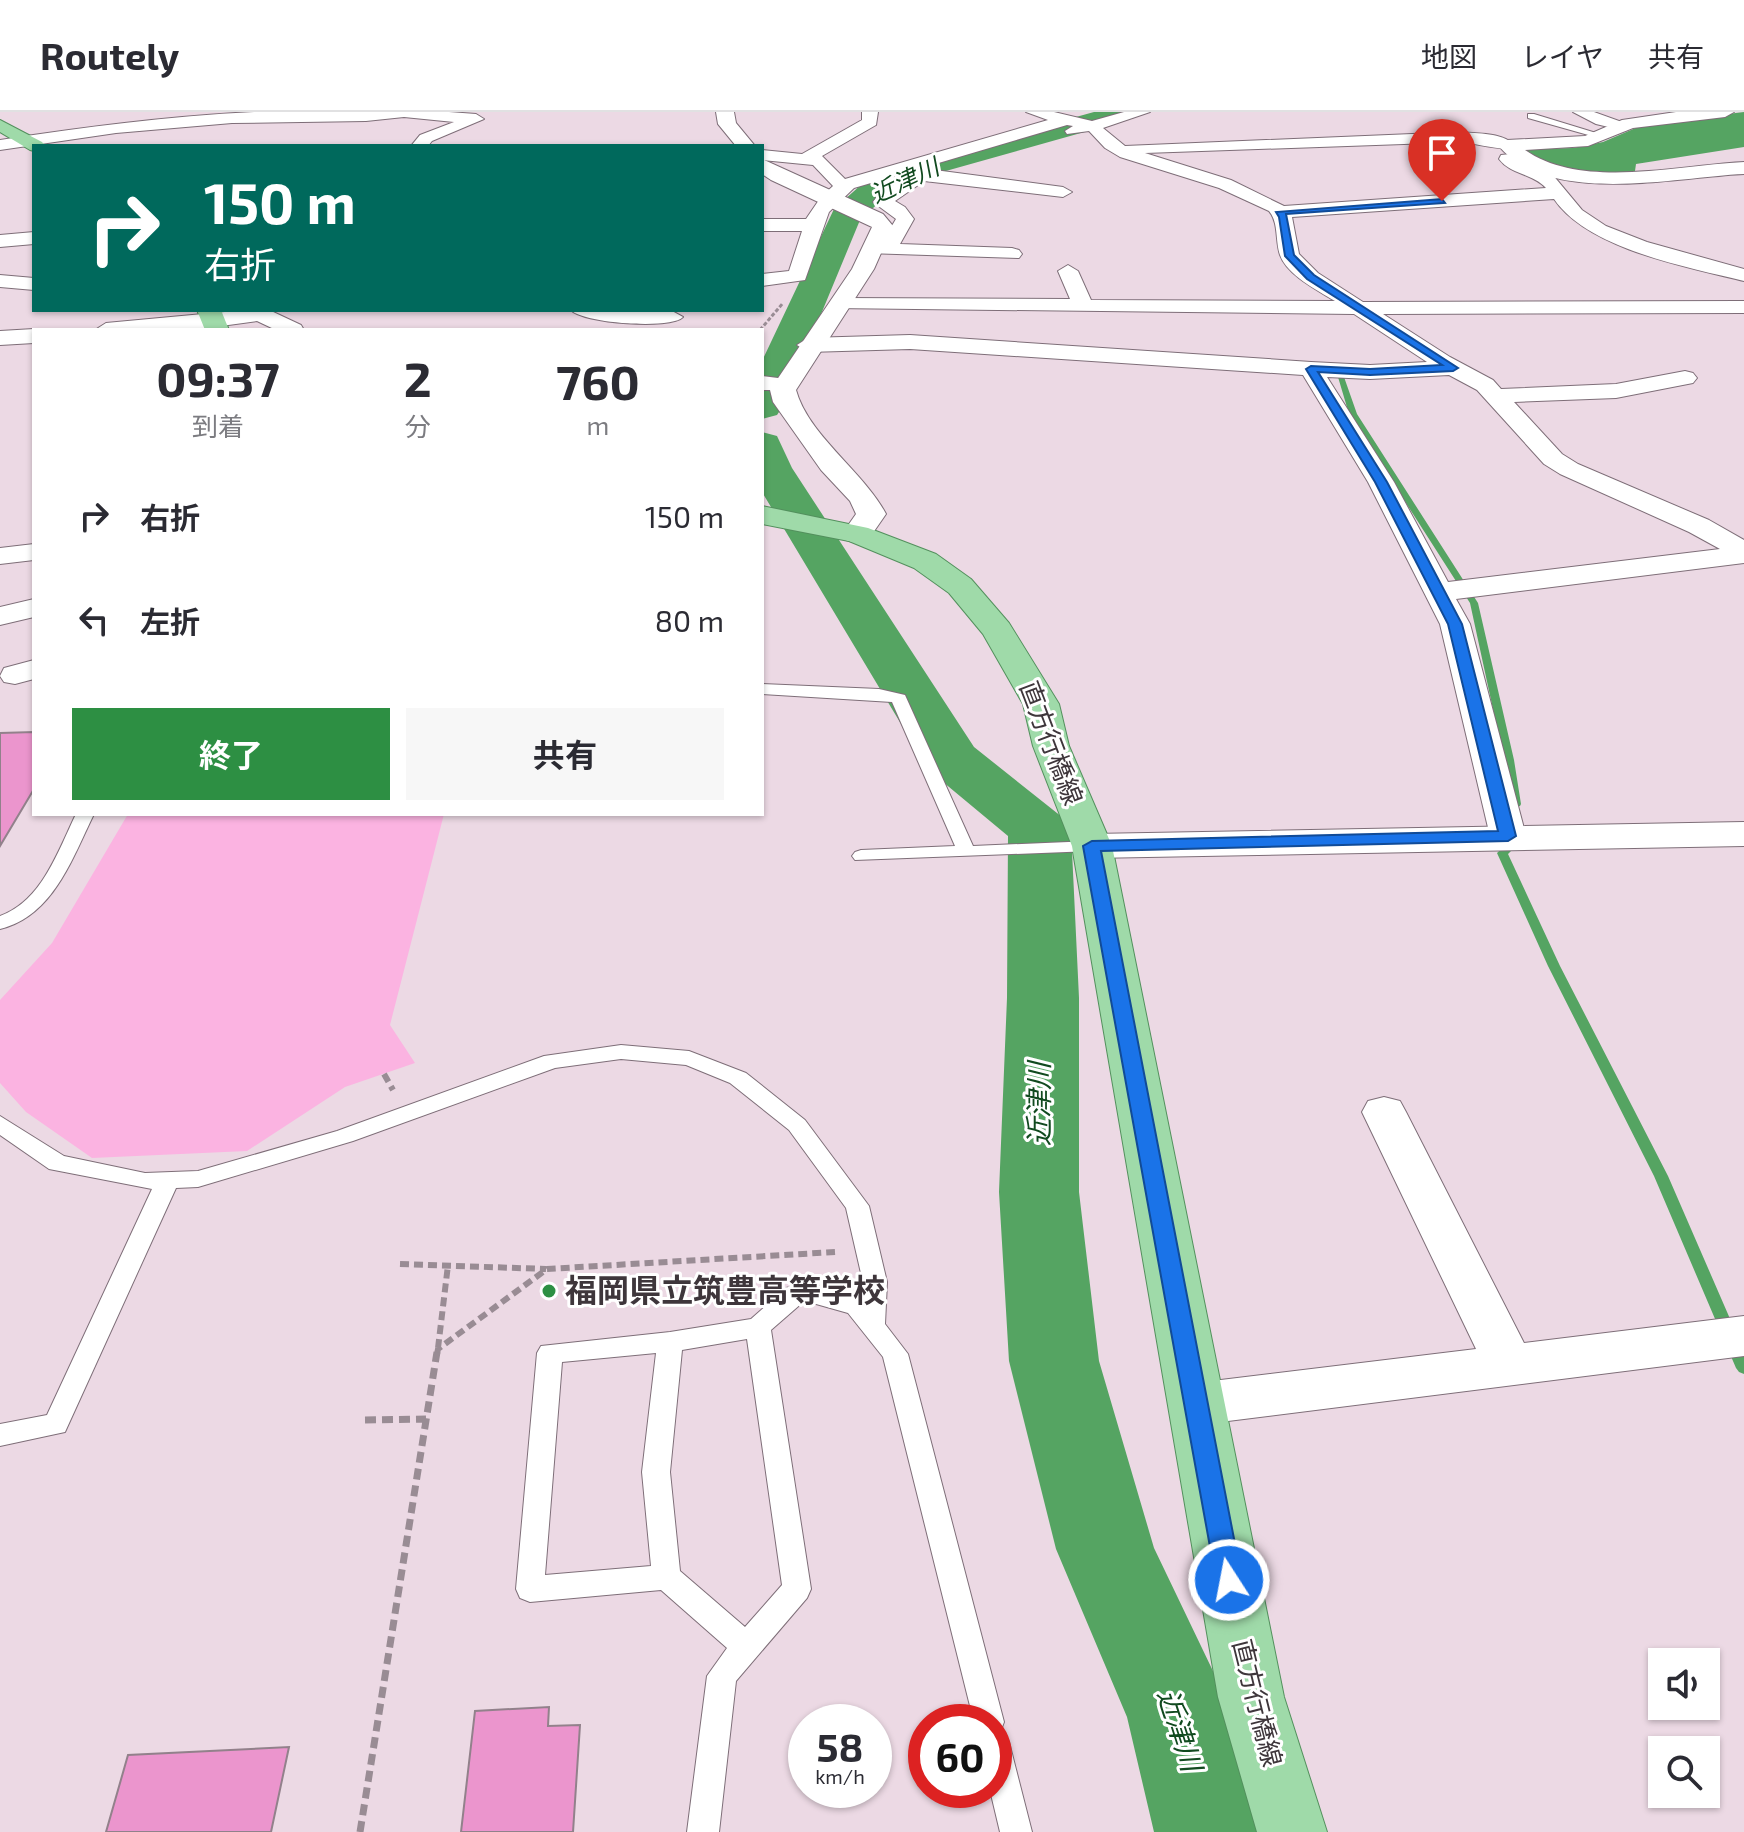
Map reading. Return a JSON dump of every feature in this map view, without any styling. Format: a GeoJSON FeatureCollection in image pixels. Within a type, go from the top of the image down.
{"type":"FeatureCollection","features":[{"type":"Feature","properties":{"kind":"main road"},"geometry":{"type":"LineString","coordinates":[[0,125],[31,144]]}},
{"type":"Feature","properties":{"kind":"main road","name":"直方行橋線"},"geometry":{"type":"LineString","coordinates":[[764,515],[857,534],[925,561],[960,586],[997,630],[1041,704],[1051,746],[1090,846],[1251,1697],[1292,1832]]}},
{"type":"Feature","properties":{"kind":"street"},"geometry":{"type":"LineString","coordinates":[[128,125],[150,112]]}},
{"type":"Feature","properties":{"kind":"street"},"geometry":{"type":"LineString","coordinates":[[0,145],[31,144],[128,125],[234,118],[373,117],[408,112],[476,119],[426,138],[421,144]]}},
{"type":"Feature","properties":{"kind":"street"},"geometry":{"type":"LineString","coordinates":[[725,112],[727,124],[744,144]]}},
{"type":"Feature","properties":{"kind":"street"},"geometry":{"type":"LineString","coordinates":[[764,165],[808,157],[870,122],[870,112]]}},
{"type":"Feature","properties":{"kind":"street"},"geometry":{"type":"LineString","coordinates":[[1034,112],[1070,120]]}},
{"type":"Feature","properties":{"kind":"street"},"geometry":{"type":"LineString","coordinates":[[764,280],[798,276],[811,225],[838,192],[999,137],[1070,120],[1142,112]]}},
{"type":"Feature","properties":{"kind":"street"},"geometry":{"type":"LineString","coordinates":[[1581,112],[1625,126]]}},
{"type":"Feature","properties":{"kind":"street"},"geometry":{"type":"LineString","coordinates":[[1506,156],[1602,136],[1649,120],[1725,112]]}},
{"type":"Feature","properties":{"kind":"street"},"geometry":{"type":"LineString","coordinates":[[1094,119],[1119,150],[1175,171],[1225,184],[1275,207],[1283,216],[1290,256],[1311,277],[1453,368],[1485,385],[1561,464],[1699,526],[1744,554]]}},
{"type":"Feature","properties":{"kind":"street"},"geometry":{"type":"LineString","coordinates":[[873,249],[891,243],[908,227],[899,211],[882,202],[922,176],[1094,119]]}},
{"type":"Feature","properties":{"kind":"street"},"geometry":{"type":"LineString","coordinates":[[128,125],[133,132],[158,141]]}},
{"type":"Feature","properties":{"kind":"street"},"geometry":{"type":"LineString","coordinates":[[1119,150],[1171,145],[1370,138],[1471,137],[1495,140],[1511,164],[1542,174],[1577,217],[1591,225],[1653,250],[1744,275]]}},
{"type":"Feature","properties":{"kind":"street"},"geometry":{"type":"LineString","coordinates":[[1370,138],[1402,155]]}},
{"type":"Feature","properties":{"kind":"street"},"geometry":{"type":"LineString","coordinates":[[0,155],[32,161]]}},
{"type":"Feature","properties":{"kind":"street"},"geometry":{"type":"LineString","coordinates":[[1506,156],[1585,176],[1744,168]]}},
{"type":"Feature","properties":{"kind":"street"},"geometry":{"type":"LineString","coordinates":[[808,157],[818,160],[838,192]]}},
{"type":"Feature","properties":{"kind":"street"},"geometry":{"type":"LineString","coordinates":[[1175,171],[1267,159]]}},
{"type":"Feature","properties":{"kind":"street"},"geometry":{"type":"LineString","coordinates":[[764,165],[838,192],[883,226],[840,304],[774,384],[783,390],[786,402],[831,464],[863,498],[871,514],[857,534]]}},
{"type":"Feature","properties":{"kind":"street"},"geometry":{"type":"LineString","coordinates":[[922,176],[1063,192]]}},
{"type":"Feature","properties":{"kind":"street"},"geometry":{"type":"LineString","coordinates":[[1280,212],[1557,193]]}},
{"type":"Feature","properties":{"kind":"street"},"geometry":{"type":"LineString","coordinates":[[764,225],[811,225]]}},
{"type":"Feature","properties":{"kind":"street"},"geometry":{"type":"LineString","coordinates":[[0,241],[30,243]]}},
{"type":"Feature","properties":{"kind":"street"},"geometry":{"type":"LineString","coordinates":[[873,249],[1012,254]]}},
{"type":"Feature","properties":{"kind":"street"},"geometry":{"type":"LineString","coordinates":[[1068,271],[1083,306]]}},
{"type":"Feature","properties":{"kind":"street"},"geometry":{"type":"LineString","coordinates":[[0,281],[32,284]]}},
{"type":"Feature","properties":{"kind":"street"},"geometry":{"type":"LineString","coordinates":[[840,304],[1744,307]]}},
{"type":"Feature","properties":{"kind":"street"},"geometry":{"type":"LineString","coordinates":[[597,312],[672,319]]}},
{"type":"Feature","properties":{"kind":"street"},"geometry":{"type":"LineString","coordinates":[[130,328],[260,314],[289,328]]}},
{"type":"Feature","properties":{"kind":"street"},"geometry":{"type":"LineString","coordinates":[[0,338],[32,336]]}},
{"type":"Feature","properties":{"kind":"street"},"geometry":{"type":"LineString","coordinates":[[808,345],[910,342],[1279,353],[1311,369],[1370,372],[1453,368]]}},
{"type":"Feature","properties":{"kind":"street"},"geometry":{"type":"LineString","coordinates":[[1311,369],[1381,482],[1455,624],[1508,836]]}},
{"type":"Feature","properties":{"kind":"street"},"geometry":{"type":"LineString","coordinates":[[1495,396],[1616,391],[1685,378]]}},
{"type":"Feature","properties":{"kind":"street"},"geometry":{"type":"LineString","coordinates":[[0,556],[32,552]]}},
{"type":"Feature","properties":{"kind":"street"},"geometry":{"type":"LineString","coordinates":[[1438,592],[1744,554]]}},
{"type":"Feature","properties":{"kind":"street"},"geometry":{"type":"LineString","coordinates":[[0,616],[32,608]]}},
{"type":"Feature","properties":{"kind":"street"},"geometry":{"type":"LineString","coordinates":[[1090,846],[1744,834]]}},
{"type":"Feature","properties":{"kind":"street"},"geometry":{"type":"LineString","coordinates":[[1384,1112],[1509,1365]]}},
{"type":"Feature","properties":{"kind":"street"},"geometry":{"type":"LineString","coordinates":[[1196,1404],[1734,1337]]}},
{"type":"Feature","properties":{"kind":"lane"},"geometry":{"type":"LineString","coordinates":[[1531,116],[1602,136]]}},
{"type":"Feature","properties":{"kind":"lane"},"geometry":{"type":"LineString","coordinates":[[764,689],[879,694],[899,698],[966,851]]}},
{"type":"Feature","properties":{"kind":"lane"},"geometry":{"type":"LineString","coordinates":[[0,923],[17,919],[49,884],[84,816]]}},
{"type":"Feature","properties":{"kind":"lane"},"geometry":{"type":"LineString","coordinates":[[861,856],[1090,846]]}},
{"type":"Feature","properties":{"kind":"lane"},"geometry":{"type":"LineString","coordinates":[[0,1124],[57,1163],[145,1181],[198,1179],[345,1136],[552,1061],[621,1052],[689,1058],[738,1078],[797,1125],[857,1206],[875,1282],[872,1326]]}},
{"type":"Feature","properties":{"kind":"lane"},"geometry":{"type":"LineString","coordinates":[[0,1435],[56,1424],[168,1180]]}},
{"type":"Feature","properties":{"kind":"lane"},"geometry":{"type":"LineString","coordinates":[[666,1577],[530,1589],[550,1353],[670,1342],[758,1327],[795,1295],[809,1293],[856,1306],[895,1354],[984,1704]]}},
{"type":"Feature","properties":{"kind":"lane"},"geometry":{"type":"LineString","coordinates":[[703,1832],[722,1676],[797,1589],[758,1327]]}},
{"type":"Feature","properties":{"kind":"lane"},"geometry":{"type":"LineString","coordinates":[[670,1342],[656,1472],[666,1577],[747,1647]]}},
{"type":"Feature","properties":{"kind":"lane"},"geometry":{"type":"LineString","coordinates":[[1010,1808],[1016,1832]]}},
{"type":"Feature","properties":{"kind":"path"},"geometry":{"type":"LineString","coordinates":[[400,1264],[547,1269]]}},
{"type":"Feature","properties":{"kind":"path"},"geometry":{"type":"LineString","coordinates":[[438,1349],[448,1265]]}},
{"type":"Feature","properties":{"kind":"path"},"geometry":{"type":"LineString","coordinates":[[365,1420],[426,1419]]}},
{"type":"Feature","properties":{"kind":"shaded area"},"geometry":{"type":"Polygon","coordinates":[[[1744,112],[1744,147],[1636,164],[1635,171],[1592,174],[1561,169],[1534,157],[1525,149],[1573,148],[1603,142],[1645,124],[1744,112]]]}},
{"type":"Feature","properties":{"kind":"shaded area"},"geometry":{"type":"Polygon","coordinates":[[[127,816],[443,816],[390,1025],[415,1063],[345,1087],[247,1151],[92,1158],[26,1112],[0,1083],[0,1000],[52,943],[127,816]]]}},
{"type":"Feature","properties":{"kind":"building"},"geometry":{"type":"Polygon","coordinates":[[[32,732],[32,792],[0,846],[0,733],[32,732]]]}},
{"type":"Feature","properties":{"kind":"building"},"geometry":{"type":"Polygon","coordinates":[[[549,1707],[548,1726],[580,1725],[573,1832],[461,1832],[475,1711],[549,1707]]]}},
{"type":"Feature","properties":{"kind":"building"},"geometry":{"type":"Polygon","coordinates":[[[289,1747],[271,1832],[106,1832],[128,1755],[289,1747]]]}},
{"type":"Feature","properties":{"kind":"waterway","name":"近津川"},"geometry":{"type":"LineString","coordinates":[[764,401],[845,216],[873,191],[917,170],[1124,112]]}},
{"type":"Feature","properties":{"kind":"waterway"},"geometry":{"type":"LineString","coordinates":[[1341,377],[1353,414],[1474,603],[1516,804]]}},
{"type":"Feature","properties":{"kind":"waterway","name":"近津川"},"geometry":{"type":"LineString","coordinates":[[764,451],[770,468],[952,759],[1040,830],[1043,998],[1039,1192],[1054,1361],[1105,1549],[1181,1717],[1210,1832]]}},
{"type":"Feature","properties":{"kind":"waterway"},"geometry":{"type":"LineString","coordinates":[[1515,842],[1502,853],[1554,966],[1661,1176],[1744,1368]]}},
{"type":"Feature","properties":{"kind":"place","name":"福岡県立筑豊高等学校"},"geometry":{"type":"Point","coordinates":[549,1291]}},
{"type":"Feature","properties":{"kind":"route"},"geometry":{"type":"LineString","coordinates":[[1229,1580],[1092,846],[1508,836],[1455,624],[1381,482],[1311,369],[1370,372],[1453,368],[1311,277],[1290,256],[1280,212],[1442,201]]}}]}
